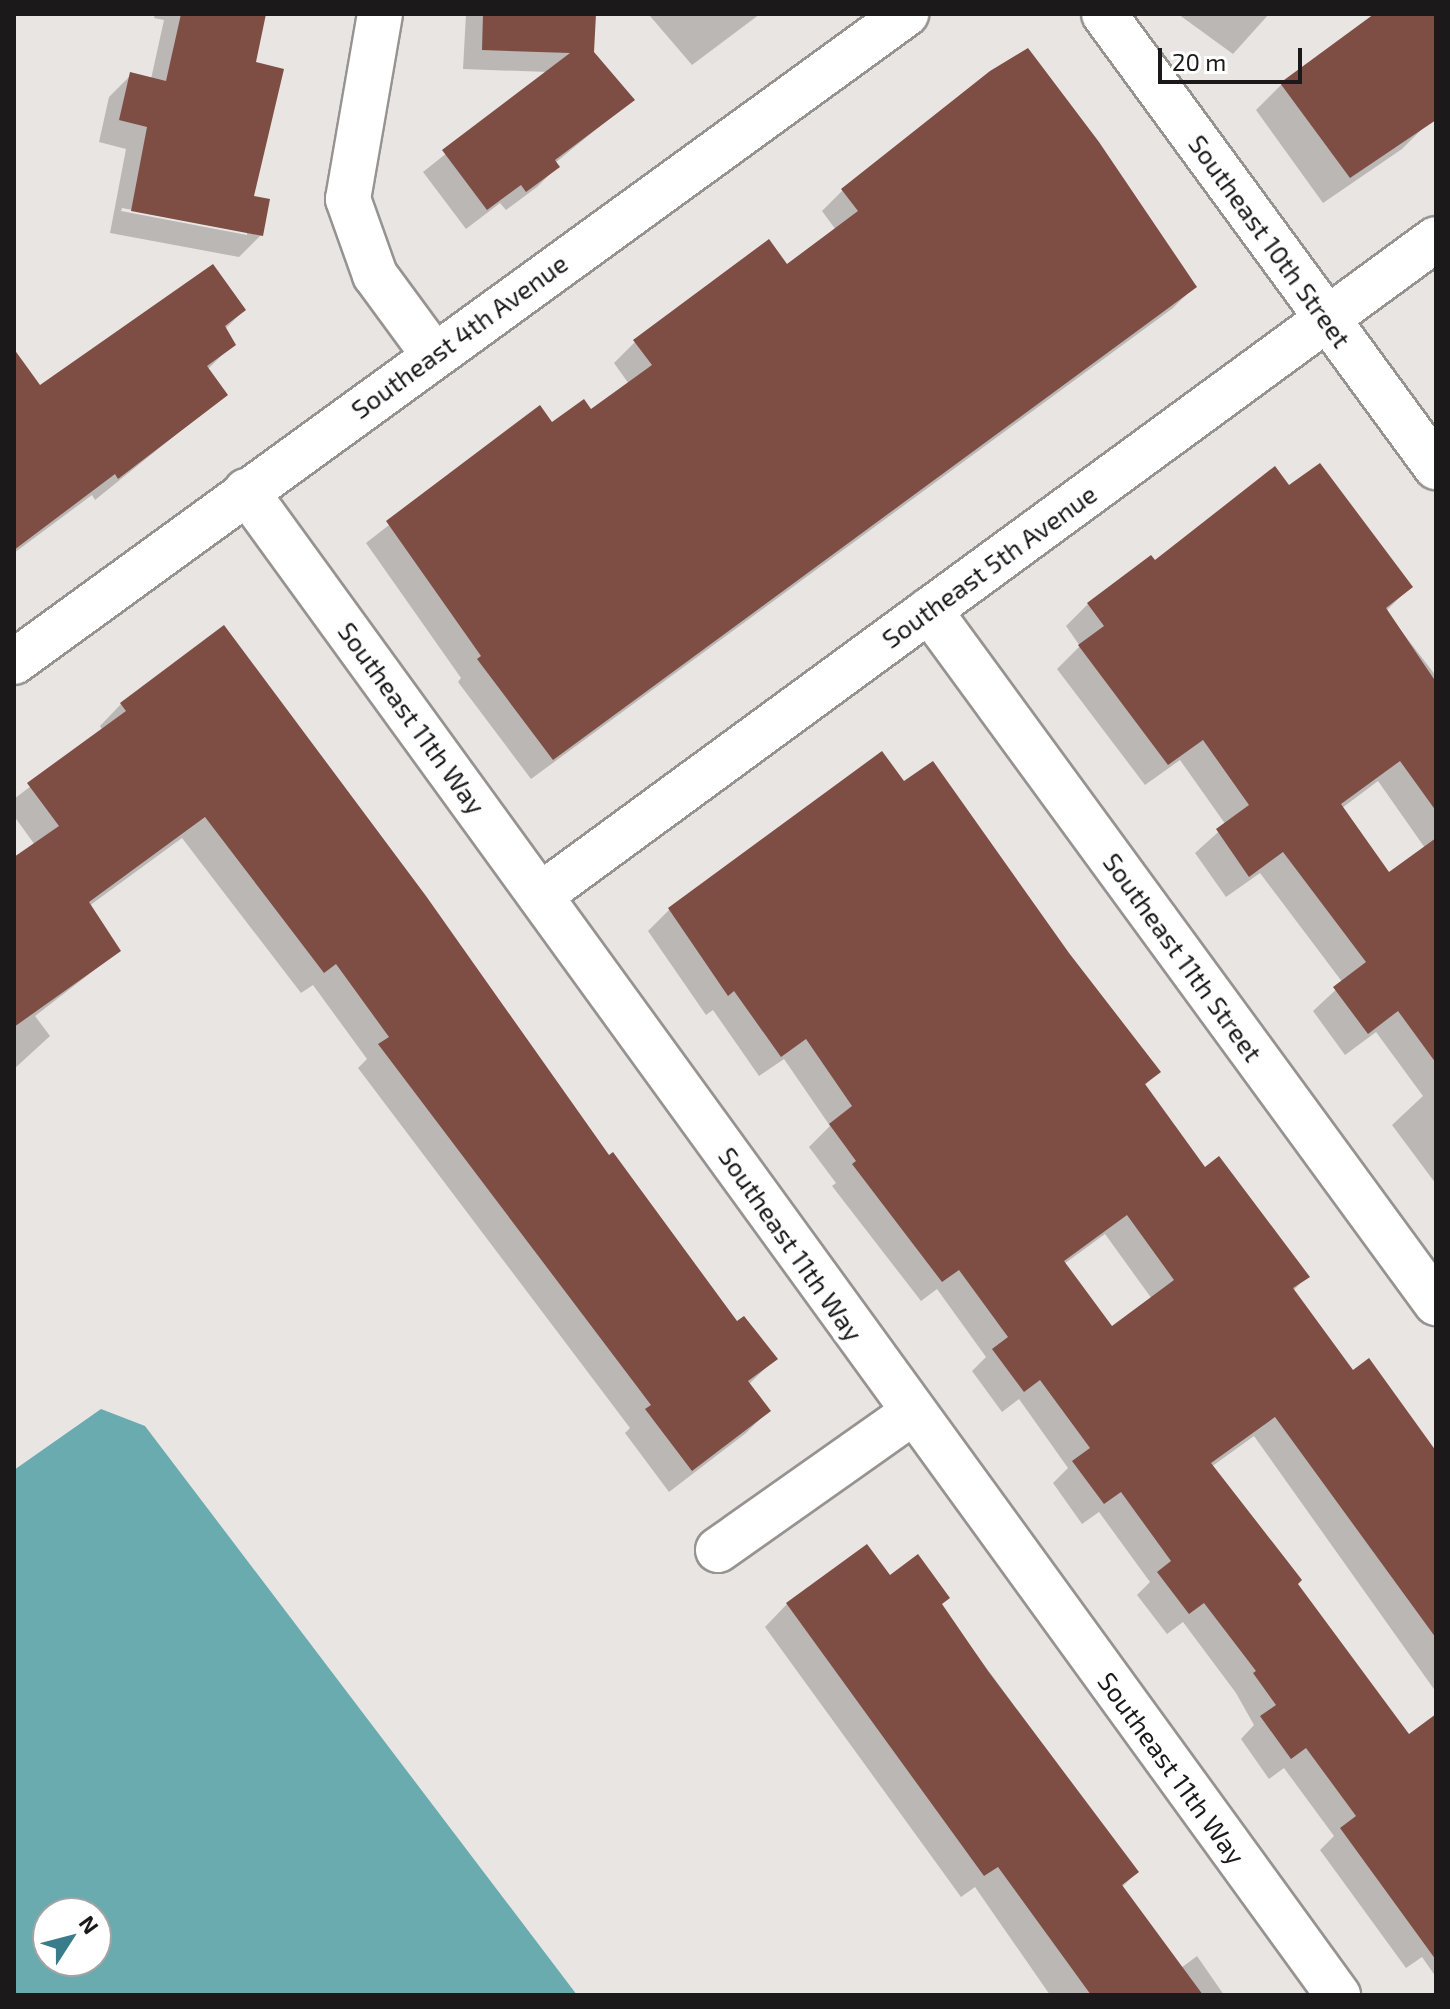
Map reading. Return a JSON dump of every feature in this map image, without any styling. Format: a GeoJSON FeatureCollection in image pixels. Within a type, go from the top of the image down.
{"type":"FeatureCollection","features":[{"type":"Feature","properties":{"kind":"street"},"geometry":{"type":"LineString","coordinates":[[380,14],[348,199],[375,275],[433,354]]}},
{"type":"Feature","properties":{"kind":"street","name":"Southeast 4th Avenue"},"geometry":{"type":"LineString","coordinates":[[14,662],[433,354],[906,14]]}},
{"type":"Feature","properties":{"kind":"street","name":"Southeast 10th Street"},"geometry":{"type":"LineString","coordinates":[[1104,14],[1436,467]]}},
{"type":"Feature","properties":{"kind":"street","name":"Southeast 5th Avenue"},"geometry":{"type":"LineString","coordinates":[[542,894],[1436,239]]}},
{"type":"Feature","properties":{"kind":"street","name":"Southeast 11th Way"},"geometry":{"type":"LineString","coordinates":[[246,491],[542,894],[912,1413],[1338,1995]]}},
{"type":"Feature","properties":{"kind":"street","name":"Southeast 11th Street"},"geometry":{"type":"LineString","coordinates":[[929,610],[1436,1303]]}},
{"type":"Feature","properties":{"kind":"street"},"geometry":{"type":"LineString","coordinates":[[718,1550],[912,1413]]}},
{"type":"Feature","properties":{"kind":"water"},"geometry":{"type":"Polygon","coordinates":[[[101,1409],[145,1426],[577,1995],[14,1995],[14,1470],[101,1409]]]}},
{"type":"Feature","properties":{"kind":"building"},"geometry":{"type":"Polygon","coordinates":[[[181,14],[266,14],[256,62],[284,69],[254,196],[270,199],[263,236],[131,211],[147,127],[119,120],[130,72],[166,81],[181,14]]]}},
{"type":"Feature","properties":{"kind":"building"},"geometry":{"type":"Polygon","coordinates":[[[483,14],[596,14],[594,52],[635,100],[555,160],[560,167],[526,192],[521,185],[487,210],[442,150],[570,53],[482,50],[483,14]]]}},
{"type":"Feature","properties":{"kind":"building"},"geometry":{"type":"Polygon","coordinates":[[[1374,14],[1436,14],[1436,120],[1350,178],[1280,83],[1374,14]]]}},
{"type":"Feature","properties":{"kind":"building"},"geometry":{"type":"Polygon","coordinates":[[[1028,48],[1099,142],[1197,287],[553,760],[477,659],[481,656],[386,521],[540,405],[552,422],[584,399],[591,409],[652,365],[633,340],[769,239],[787,264],[858,211],[841,189],[990,71],[1028,48]]]}},
{"type":"Feature","properties":{"kind":"building"},"geometry":{"type":"Polygon","coordinates":[[[213,264],[246,310],[225,326],[236,345],[207,366],[228,395],[118,479],[115,474],[14,550],[14,349],[40,385],[213,264]]]}},
{"type":"Feature","properties":{"kind":"building"},"geometry":{"type":"Polygon","coordinates":[[[1320,463],[1413,587],[1386,608],[1436,682],[1436,811],[1400,761],[1341,804],[1389,872],[1436,838],[1436,1063],[1398,1011],[1368,1034],[1333,987],[1366,962],[1283,852],[1249,877],[1216,829],[1249,805],[1203,740],[1168,765],[1078,645],[1104,626],[1087,603],[1151,555],[1155,560],[1275,466],[1289,485],[1320,463]]]}},
{"type":"Feature","properties":{"kind":"building"},"geometry":{"type":"Polygon","coordinates":[[[224,625],[426,896],[609,1155],[613,1152],[737,1321],[744,1316],[778,1359],[748,1381],[771,1411],[692,1471],[645,1409],[651,1405],[378,1044],[389,1037],[336,964],[324,973],[205,817],[89,902],[121,951],[14,1027],[14,857],[59,826],[27,783],[126,711],[120,703],[224,625]]]}},
{"type":"Feature","properties":{"kind":"building"},"geometry":{"type":"Polygon","coordinates":[[[882,751],[904,781],[933,761],[1069,953],[1161,1072],[1145,1084],[1205,1167],[1219,1156],[1310,1277],[1293,1288],[1353,1370],[1369,1358],[1436,1451],[1436,1638],[1275,1417],[1211,1463],[1302,1580],[1298,1584],[1409,1734],[1436,1714],[1436,1960],[1340,1828],[1356,1816],[1306,1748],[1291,1759],[1260,1716],[1276,1705],[1253,1673],[1256,1671],[1204,1603],[1189,1614],[1157,1572],[1171,1561],[1121,1492],[1104,1504],[1072,1461],[1090,1448],[1040,1380],[1024,1392],[992,1349],[1008,1337],[959,1270],[942,1282],[852,1164],[856,1161],[829,1124],[852,1106],[806,1039],[781,1057],[734,991],[728,996],[668,908],[882,751]],[[1127,1215],[1064,1261],[1112,1326],[1174,1280],[1127,1215]]]}},
{"type":"Feature","properties":{"kind":"building"},"geometry":{"type":"Polygon","coordinates":[[[867,1544],[890,1575],[918,1554],[950,1598],[942,1604],[988,1671],[1139,1872],[1122,1885],[1203,1995],[1091,1995],[998,1867],[984,1876],[786,1603],[867,1544]]]}}]}
